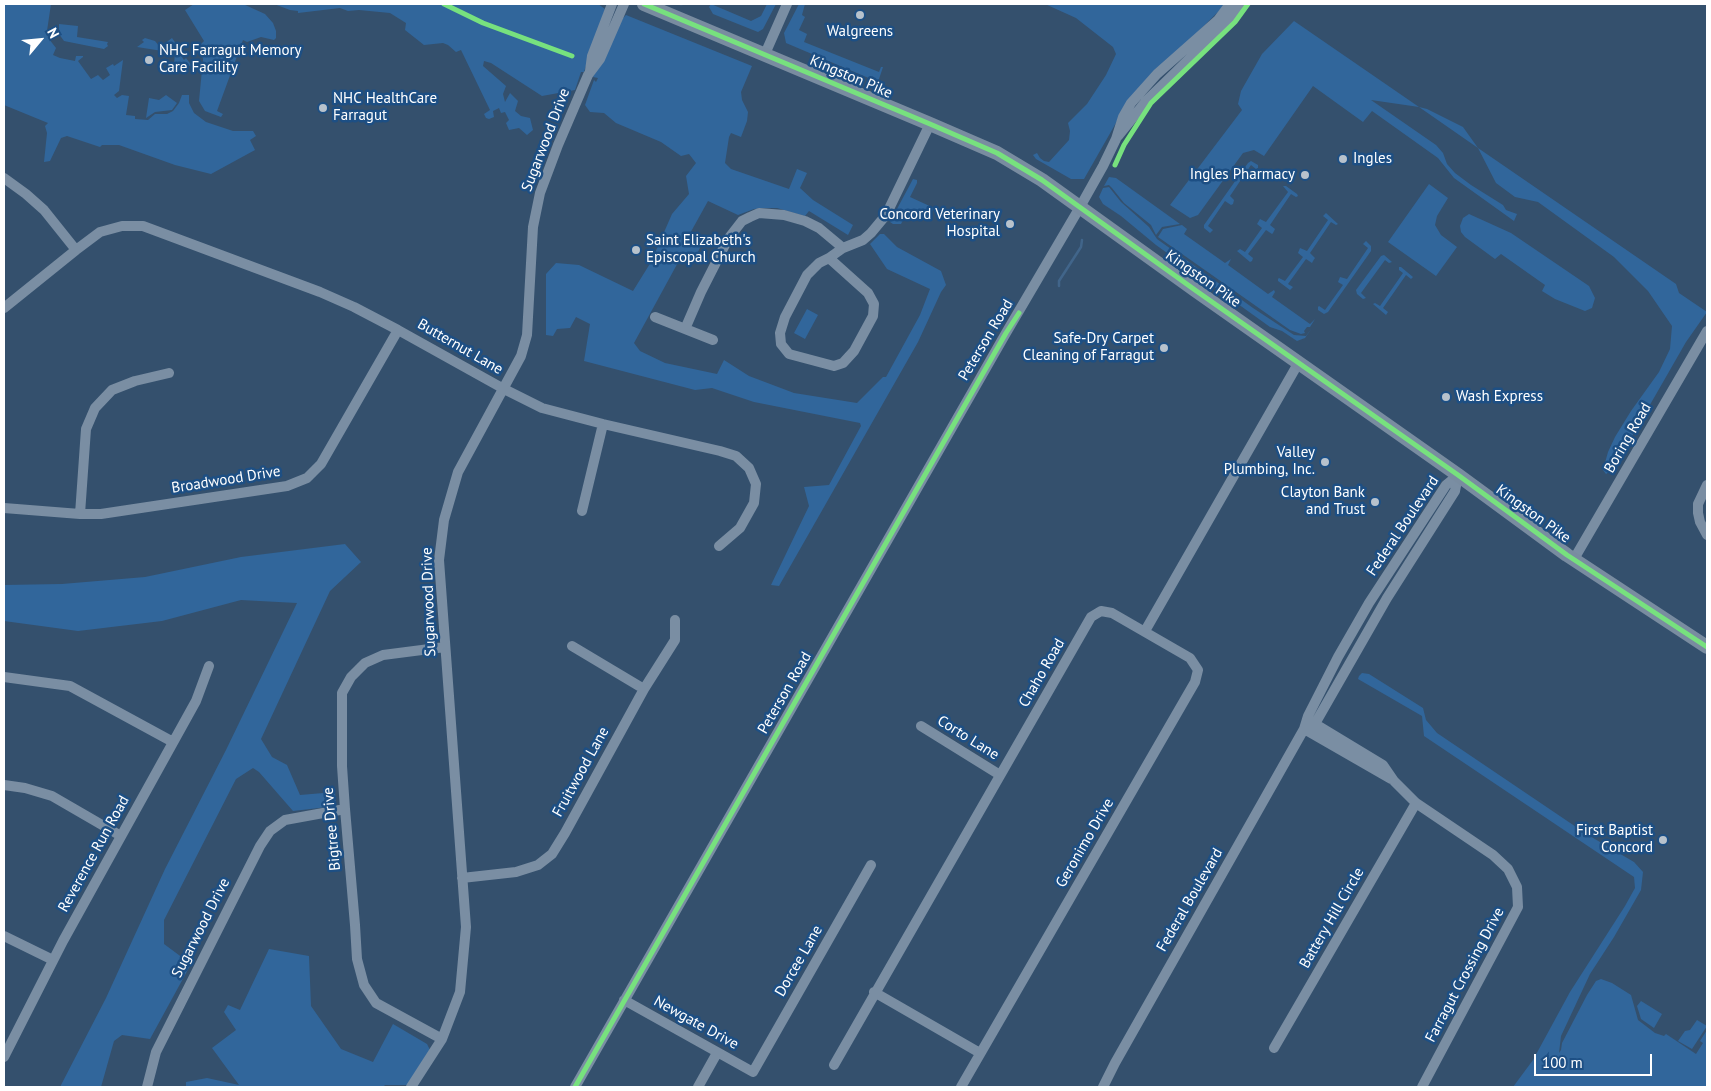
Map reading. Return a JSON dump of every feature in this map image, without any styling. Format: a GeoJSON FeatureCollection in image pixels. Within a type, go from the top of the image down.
{"type":"FeatureCollection","features":[{"type":"Feature","properties":{"kind":"main road","name":"Kingston Pike"},"geometry":{"type":"LineString","coordinates":[[644,4],[997,153],[1042,180],[1195,290],[1458,474],[1574,559],[1707,647]]}},
{"type":"Feature","properties":{"kind":"street","name":"Sugarwood Drive"},"geometry":{"type":"LineString","coordinates":[[600,46],[612,4]]}},
{"type":"Feature","properties":{"kind":"street","name":"Sugarwood Drive"},"geometry":{"type":"LineString","coordinates":[[411,1087],[442,1039],[460,992],[466,927],[439,560],[444,520],[458,472],[521,356],[527,336],[533,227],[540,193],[558,145],[590,72],[592,56],[600,46],[624,4]]}},
{"type":"Feature","properties":{"kind":"street"},"geometry":{"type":"LineString","coordinates":[[765,54],[787,4]]}},
{"type":"Feature","properties":{"kind":"street"},"geometry":{"type":"LineString","coordinates":[[1190,51],[1230,4]]}},
{"type":"Feature","properties":{"kind":"street"},"geometry":{"type":"LineString","coordinates":[[1190,51],[1224,24],[1241,4]]}},
{"type":"Feature","properties":{"kind":"street","name":"Peterson Road"},"geometry":{"type":"LineString","coordinates":[[575,1087],[1080,207],[1116,138],[1123,117],[1131,103],[1157,74],[1190,51]]}},
{"type":"Feature","properties":{"kind":"street"},"geometry":{"type":"LineString","coordinates":[[829,258],[868,293],[874,304],[872,316],[854,351],[843,363],[834,366],[789,354],[781,344],[780,333],[785,317],[808,275],[819,263],[843,248],[863,240],[886,215],[930,124]]}},
{"type":"Feature","properties":{"kind":"street"},"geometry":{"type":"LineString","coordinates":[[4,178],[44,210],[76,250]]}},
{"type":"Feature","properties":{"kind":"street"},"geometry":{"type":"LineString","coordinates":[[685,329],[701,292],[728,239],[742,221],[750,216],[759,213],[784,215],[820,228],[843,248]]}},
{"type":"Feature","properties":{"kind":"street","name":"Butternut Lane"},"geometry":{"type":"LineString","coordinates":[[4,308],[100,232],[122,226],[143,226],[320,292],[354,307],[542,408],[736,456],[749,468],[756,484],[754,503],[740,528],[719,546]]}},
{"type":"Feature","properties":{"kind":"street"},"geometry":{"type":"LineString","coordinates":[[655,317],[713,340]]}},
{"type":"Feature","properties":{"kind":"street","name":"Broadwood Drive"},"geometry":{"type":"LineString","coordinates":[[4,508],[101,514],[287,486],[307,478],[322,464],[398,330]]}},
{"type":"Feature","properties":{"kind":"street","name":"Boring Road"},"geometry":{"type":"LineString","coordinates":[[1574,559],[1707,331]]}},
{"type":"Feature","properties":{"kind":"street"},"geometry":{"type":"LineString","coordinates":[[1145,631],[1299,362]]}},
{"type":"Feature","properties":{"kind":"street"},"geometry":{"type":"LineString","coordinates":[[80,514],[86,429],[95,408],[112,390],[135,381],[169,373]]}},
{"type":"Feature","properties":{"kind":"street"},"geometry":{"type":"LineString","coordinates":[[582,511],[603,424]]}},
{"type":"Feature","properties":{"kind":"street","name":"Federal Boulevard"},"geometry":{"type":"LineString","coordinates":[[1104,1087],[1115,1063],[1304,729],[1311,721],[1338,657],[1369,602],[1446,484],[1458,474]]}},
{"type":"Feature","properties":{"kind":"street"},"geometry":{"type":"LineString","coordinates":[[1707,485],[1698,504],[1700,522],[1707,534]]}},
{"type":"Feature","properties":{"kind":"street","name":"Chaho Road"},"geometry":{"type":"LineString","coordinates":[[834,1065],[874,992],[1091,617],[1101,611],[1112,613],[1145,631]]}},
{"type":"Feature","properties":{"kind":"street","name":"Fruitwood Lane"},"geometry":{"type":"LineString","coordinates":[[462,878],[516,872],[538,866],[552,854],[644,689],[675,640],[675,620]]}},
{"type":"Feature","properties":{"kind":"street","name":"Geronimo Drive"},"geometry":{"type":"LineString","coordinates":[[961,1087],[1195,682],[1198,670],[1190,658],[1145,631]]}},
{"type":"Feature","properties":{"kind":"street"},"geometry":{"type":"LineString","coordinates":[[572,646],[644,689]]}},
{"type":"Feature","properties":{"kind":"street","name":"Bigtree Drive"},"geometry":{"type":"LineString","coordinates":[[442,1039],[376,1003],[364,985],[357,959],[345,809],[342,766],[342,693],[351,677],[365,663],[383,655],[445,647]]}},
{"type":"Feature","properties":{"kind":"street","name":"Reverence Run Road"},"geometry":{"type":"LineString","coordinates":[[4,1057],[53,960],[196,701],[209,666]]}},
{"type":"Feature","properties":{"kind":"street"},"geometry":{"type":"LineString","coordinates":[[4,677],[70,686],[173,742]]}},
{"type":"Feature","properties":{"kind":"street","name":"Farragut Crossing Drive"},"geometry":{"type":"LineString","coordinates":[[1311,721],[1340,744],[1394,781],[1416,803],[1493,855],[1508,869],[1516,887],[1518,907],[1422,1087]]}},
{"type":"Feature","properties":{"kind":"street","name":"Corto Lane"},"geometry":{"type":"LineString","coordinates":[[921,726],[1000,775]]}},
{"type":"Feature","properties":{"kind":"street","name":"Farragut Crossing Drive"},"geometry":{"type":"LineString","coordinates":[[1304,729],[1340,744]]}},
{"type":"Feature","properties":{"kind":"street"},"geometry":{"type":"LineString","coordinates":[[4,785],[26,788],[52,796],[121,836]]}},
{"type":"Feature","properties":{"kind":"street","name":"Battery Hill Circle"},"geometry":{"type":"LineString","coordinates":[[1274,1048],[1416,803]]}},
{"type":"Feature","properties":{"kind":"street","name":"Sugarwood Drive"},"geometry":{"type":"LineString","coordinates":[[147,1087],[156,1052],[260,846],[270,830],[285,820],[345,809]]}},
{"type":"Feature","properties":{"kind":"street","name":"Dorcee Lane"},"geometry":{"type":"LineString","coordinates":[[753,1072],[871,865]]}},
{"type":"Feature","properties":{"kind":"street"},"geometry":{"type":"LineString","coordinates":[[4,936],[53,960]]}},
{"type":"Feature","properties":{"kind":"street"},"geometry":{"type":"LineString","coordinates":[[874,992],[980,1053]]}},
{"type":"Feature","properties":{"kind":"street","name":"Newgate Drive"},"geometry":{"type":"LineString","coordinates":[[624,1000],[753,1072]]}},
{"type":"Feature","properties":{"kind":"street"},"geometry":{"type":"LineString","coordinates":[[698,1087],[717,1053]]}},
{"type":"Feature","properties":{"kind":"shaded area"},"geometry":{"type":"Polygon","coordinates":[[[4,4],[51,4],[47,31],[49,39],[56,48],[53,55],[75,61],[76,56],[83,56],[78,61],[91,79],[98,75],[103,80],[110,75],[106,68],[113,64],[114,66],[123,60],[119,91],[114,95],[117,98],[122,95],[129,96],[126,115],[135,116],[135,119],[148,120],[155,114],[167,114],[173,111],[182,95],[189,95],[189,103],[194,113],[206,122],[233,131],[253,131],[256,136],[250,140],[255,150],[211,174],[175,165],[119,145],[102,145],[100,147],[67,136],[61,138],[50,161],[44,162],[47,133],[45,126],[48,123],[4,105],[4,4]]]}},
{"type":"Feature","properties":{"kind":"shaded area"},"geometry":{"type":"Polygon","coordinates":[[[194,4],[243,4],[265,14],[273,23],[276,31],[276,38],[274,40],[261,37],[247,42],[243,40],[217,111],[223,114],[221,117],[205,111],[199,101],[203,59],[199,46],[204,41],[185,10],[194,4]]]}},
{"type":"Feature","properties":{"kind":"shaded area"},"geometry":{"type":"Polygon","coordinates":[[[274,4],[598,4],[605,9],[584,72],[581,72],[575,90],[542,96],[491,63],[484,61],[483,66],[506,86],[503,94],[505,102],[510,93],[518,101],[515,111],[521,116],[530,118],[533,130],[527,135],[519,128],[509,130],[506,123],[509,120],[505,112],[501,113],[499,108],[493,111],[494,117],[486,118],[484,114],[490,110],[461,50],[456,52],[443,43],[424,45],[405,30],[406,23],[390,13],[359,10],[348,11],[340,8],[298,13],[298,11],[274,4]]]}},
{"type":"Feature","properties":{"kind":"shaded area"},"geometry":{"type":"Polygon","coordinates":[[[711,4],[751,21],[761,16],[767,4],[776,4],[763,29],[758,32],[713,14],[709,7],[711,4]]]}},
{"type":"Feature","properties":{"kind":"shaded area"},"geometry":{"type":"Polygon","coordinates":[[[799,4],[805,4],[802,15],[805,17],[799,30],[807,34],[804,42],[879,72],[881,67],[883,67],[878,82],[786,43],[784,33],[799,4]]]}},
{"type":"Feature","properties":{"kind":"shaded area"},"geometry":{"type":"Polygon","coordinates":[[[1045,4],[1226,4],[1129,100],[1084,179],[1071,179],[1036,159],[1033,155],[1037,153],[1044,161],[1049,162],[1069,140],[1070,131],[1068,123],[1087,104],[1106,75],[1116,54],[1113,47],[1076,18],[1045,4]]]}},
{"type":"Feature","properties":{"kind":"shaded area"},"geometry":{"type":"Polygon","coordinates":[[[626,15],[752,66],[741,92],[742,100],[748,112],[747,121],[741,137],[731,133],[725,163],[731,169],[789,189],[797,169],[807,173],[800,188],[813,200],[853,225],[848,235],[809,211],[805,216],[777,208],[763,208],[738,215],[708,201],[688,237],[701,246],[693,261],[681,257],[634,343],[640,351],[665,363],[717,374],[724,360],[749,376],[794,393],[857,403],[883,377],[886,377],[920,315],[930,289],[887,269],[870,244],[880,234],[884,234],[897,247],[941,271],[946,285],[918,342],[779,586],[771,585],[809,506],[804,487],[829,485],[861,426],[860,423],[754,402],[712,388],[695,390],[584,361],[590,324],[576,317],[570,328],[557,329],[553,336],[546,335],[546,274],[556,263],[579,265],[633,291],[651,262],[672,214],[689,194],[686,176],[696,163],[689,154],[681,156],[661,142],[616,123],[604,113],[590,112],[585,105],[594,80],[596,82],[598,78],[593,77],[626,15]]]}},
{"type":"Feature","properties":{"kind":"shaded area"},"geometry":{"type":"Polygon","coordinates":[[[1294,21],[1419,107],[1371,100],[1436,145],[1443,153],[1447,164],[1455,173],[1503,205],[1506,210],[1517,214],[1514,221],[1454,178],[1438,158],[1372,111],[1363,122],[1313,86],[1264,156],[1254,150],[1243,153],[1198,215],[1190,218],[1170,205],[1242,110],[1238,104],[1241,91],[1262,54],[1294,21]]]}},
{"type":"Feature","properties":{"kind":"shaded area"},"geometry":{"type":"Polygon","coordinates":[[[59,24],[78,26],[77,37],[108,42],[108,46],[104,49],[64,41],[59,34],[59,24]]]}},
{"type":"Feature","properties":{"kind":"shaded area"},"geometry":{"type":"Polygon","coordinates":[[[145,38],[155,41],[160,47],[172,38],[184,55],[182,57],[184,60],[186,58],[192,66],[174,64],[175,53],[137,47],[144,42],[142,40],[145,38]]]}},
{"type":"Feature","properties":{"kind":"shaded area"},"geometry":{"type":"Polygon","coordinates":[[[166,95],[177,103],[172,110],[155,112],[146,118],[149,98],[159,100],[166,95]]]}},
{"type":"Feature","properties":{"kind":"shaded area"},"geometry":{"type":"Polygon","coordinates":[[[1419,107],[1463,127],[1478,148],[1419,107]]]}},
{"type":"Feature","properties":{"kind":"shaded area"},"geometry":{"type":"Polygon","coordinates":[[[1478,148],[1676,284],[1679,293],[1707,312],[1686,342],[1616,464],[1606,474],[1603,470],[1615,437],[1659,372],[1670,349],[1672,326],[1648,291],[1614,257],[1538,202],[1515,197],[1496,183],[1478,148]]]}},
{"type":"Feature","properties":{"kind":"shaded area"},"geometry":{"type":"Polygon","coordinates":[[[1251,161],[1258,165],[1258,168],[1256,169],[1251,165],[1230,196],[1234,200],[1233,204],[1231,205],[1225,201],[1208,226],[1213,230],[1210,233],[1204,228],[1204,225],[1251,161]]]}},
{"type":"Feature","properties":{"kind":"shaded area"},"geometry":{"type":"Polygon","coordinates":[[[1109,177],[1116,178],[1180,224],[1162,227],[1156,235],[1151,225],[1124,203],[1109,185],[1104,186],[1109,177]]]}},
{"type":"Feature","properties":{"kind":"shaded area"},"geometry":{"type":"Polygon","coordinates":[[[913,179],[917,180],[917,183],[910,197],[934,208],[930,216],[924,213],[921,218],[913,213],[911,216],[906,214],[901,224],[893,224],[890,222],[913,179]]]}},
{"type":"Feature","properties":{"kind":"shaded area"},"geometry":{"type":"Polygon","coordinates":[[[1429,184],[1448,198],[1437,216],[1435,225],[1441,235],[1457,247],[1436,276],[1388,242],[1429,184]]]}},
{"type":"Feature","properties":{"kind":"shaded area"},"geometry":{"type":"Polygon","coordinates":[[[1283,186],[1286,186],[1298,196],[1296,197],[1291,194],[1270,225],[1275,229],[1273,233],[1266,230],[1248,254],[1253,258],[1250,262],[1237,251],[1240,249],[1245,252],[1262,228],[1257,224],[1260,219],[1266,222],[1288,192],[1283,186]]]}},
{"type":"Feature","properties":{"kind":"shaded area"},"geometry":{"type":"Polygon","coordinates":[[[1109,187],[1121,202],[1149,227],[1157,239],[1253,308],[1294,335],[1306,336],[1312,328],[1305,338],[1297,341],[1282,331],[1270,327],[1156,245],[1121,216],[1103,204],[1099,197],[1103,188],[1109,187]]]}},
{"type":"Feature","properties":{"kind":"shaded area"},"geometry":{"type":"Polygon","coordinates":[[[1326,213],[1338,224],[1336,225],[1331,222],[1310,253],[1315,258],[1312,263],[1306,259],[1288,284],[1293,287],[1290,290],[1278,279],[1285,281],[1303,257],[1298,253],[1300,248],[1307,251],[1328,220],[1323,216],[1326,213]]]}},
{"type":"Feature","properties":{"kind":"shaded area"},"geometry":{"type":"Polygon","coordinates":[[[1469,214],[1511,233],[1589,286],[1595,298],[1592,308],[1585,311],[1555,299],[1542,291],[1545,285],[1501,254],[1495,259],[1465,237],[1461,232],[1460,226],[1463,218],[1469,214]]]}},
{"type":"Feature","properties":{"kind":"shaded area"},"geometry":{"type":"Polygon","coordinates":[[[1182,225],[1187,229],[1184,234],[1225,263],[1231,259],[1228,265],[1268,294],[1274,290],[1275,292],[1272,297],[1310,324],[1315,319],[1310,327],[1307,327],[1304,331],[1305,333],[1301,334],[1290,330],[1158,237],[1163,229],[1182,225]]]}},
{"type":"Feature","properties":{"kind":"shaded area"},"geometry":{"type":"Polygon","coordinates":[[[1366,241],[1371,246],[1371,251],[1328,312],[1324,314],[1318,310],[1318,307],[1325,310],[1343,285],[1338,282],[1340,277],[1347,279],[1368,248],[1363,244],[1366,241]]]}},
{"type":"Feature","properties":{"kind":"shaded area"},"geometry":{"type":"Polygon","coordinates":[[[1384,255],[1392,262],[1389,263],[1385,260],[1361,293],[1366,298],[1363,299],[1357,294],[1356,290],[1381,256],[1384,255]]]}},
{"type":"Feature","properties":{"kind":"shaded area"},"geometry":{"type":"Polygon","coordinates":[[[1399,267],[1413,277],[1411,279],[1406,275],[1383,308],[1388,312],[1386,315],[1373,304],[1375,303],[1380,306],[1403,273],[1399,270],[1399,267]]]}},
{"type":"Feature","properties":{"kind":"shaded area"},"geometry":{"type":"Polygon","coordinates":[[[807,309],[818,315],[805,339],[794,333],[807,309]]]}},
{"type":"Feature","properties":{"kind":"shaded area"},"geometry":{"type":"Polygon","coordinates":[[[345,544],[361,562],[330,591],[261,739],[272,757],[287,765],[300,795],[335,792],[336,806],[293,811],[259,772],[253,768],[236,779],[164,920],[164,944],[191,964],[150,1039],[122,1035],[114,1041],[101,1087],[60,1087],[106,998],[165,869],[226,750],[297,603],[241,600],[162,621],[78,631],[4,621],[4,585],[62,584],[145,577],[241,557],[345,544]]]}},
{"type":"Feature","properties":{"kind":"shaded area"},"geometry":{"type":"Polygon","coordinates":[[[1362,673],[1369,674],[1423,708],[1426,720],[1437,733],[1588,835],[1634,862],[1643,872],[1641,890],[1590,974],[1561,1036],[1559,1053],[1562,1043],[1587,995],[1596,981],[1601,979],[1612,983],[1631,995],[1638,1020],[1655,1033],[1664,1036],[1666,1034],[1696,1054],[1703,1043],[1700,1041],[1707,1030],[1707,1087],[1513,1087],[1533,1060],[1570,992],[1625,906],[1635,888],[1634,877],[1424,736],[1422,716],[1358,679],[1362,673]]]}},
{"type":"Feature","properties":{"kind":"shaded area"},"geometry":{"type":"Polygon","coordinates":[[[269,949],[309,956],[311,1006],[341,1049],[373,1062],[393,1024],[427,1044],[430,1050],[411,1085],[385,1085],[383,1087],[186,1087],[186,1082],[207,1078],[239,1085],[212,1048],[236,1030],[224,1012],[228,1005],[240,1010],[269,949]]]}},
{"type":"Feature","properties":{"kind":"shaded area"},"geometry":{"type":"Polygon","coordinates":[[[1641,1001],[1662,1014],[1654,1028],[1641,1019],[1637,1006],[1641,1001]]]}},
{"type":"Feature","properties":{"kind":"shaded area"},"geometry":{"type":"Polygon","coordinates":[[[1697,1020],[1707,1026],[1692,1049],[1678,1041],[1685,1031],[1690,1030],[1697,1020]]]}},
{"type":"Feature","properties":{"kind":"waterway"},"geometry":{"type":"LineString","coordinates":[[1059,286],[1059,281],[1081,247],[1082,240]]}},
{"type":"Feature","properties":{"kind":"cycle path"},"geometry":{"type":"LineString","coordinates":[[444,4],[483,23],[572,56]]}},
{"type":"Feature","properties":{"kind":"cycle path"},"geometry":{"type":"LineString","coordinates":[[644,4],[997,153],[1042,180],[1458,475],[1567,555],[1707,647]]}},
{"type":"Feature","properties":{"kind":"cycle path"},"geometry":{"type":"LineString","coordinates":[[1115,165],[1124,145],[1151,103],[1235,22],[1248,4]]}},
{"type":"Feature","properties":{"kind":"cycle path"},"geometry":{"type":"LineString","coordinates":[[575,1087],[1019,313]]}},
{"type":"Feature","properties":{"kind":"place","name":"Walgreens"},"geometry":{"type":"Point","coordinates":[860,15]}},
{"type":"Feature","properties":{"kind":"place","name":"NHC Farragut Memory Care Facility"},"geometry":{"type":"Point","coordinates":[149,60]}},
{"type":"Feature","properties":{"kind":"place","name":"NHC HealthCare Farragut"},"geometry":{"type":"Point","coordinates":[323,108]}},
{"type":"Feature","properties":{"kind":"place","name":"Ingles"},"geometry":{"type":"Point","coordinates":[1343,159]}},
{"type":"Feature","properties":{"kind":"place","name":"Ingles Pharmacy"},"geometry":{"type":"Point","coordinates":[1305,175]}},
{"type":"Feature","properties":{"kind":"place","name":"Concord Veterinary Hospital"},"geometry":{"type":"Point","coordinates":[1010,224]}},
{"type":"Feature","properties":{"kind":"place","name":"Saint Elizabeth's Episcopal Church"},"geometry":{"type":"Point","coordinates":[636,250]}},
{"type":"Feature","properties":{"kind":"place","name":"Safe-Dry Carpet Cleaning of Farragut"},"geometry":{"type":"Point","coordinates":[1164,348]}},
{"type":"Feature","properties":{"kind":"place","name":"Wash Express"},"geometry":{"type":"Point","coordinates":[1446,397]}},
{"type":"Feature","properties":{"kind":"place","name":"Valley Plumbing, Inc."},"geometry":{"type":"Point","coordinates":[1325,462]}},
{"type":"Feature","properties":{"kind":"place","name":"Clayton Bank and Trust"},"geometry":{"type":"Point","coordinates":[1375,502]}},
{"type":"Feature","properties":{"kind":"place","name":"First Baptist Concord"},"geometry":{"type":"Point","coordinates":[1663,840]}}]}
